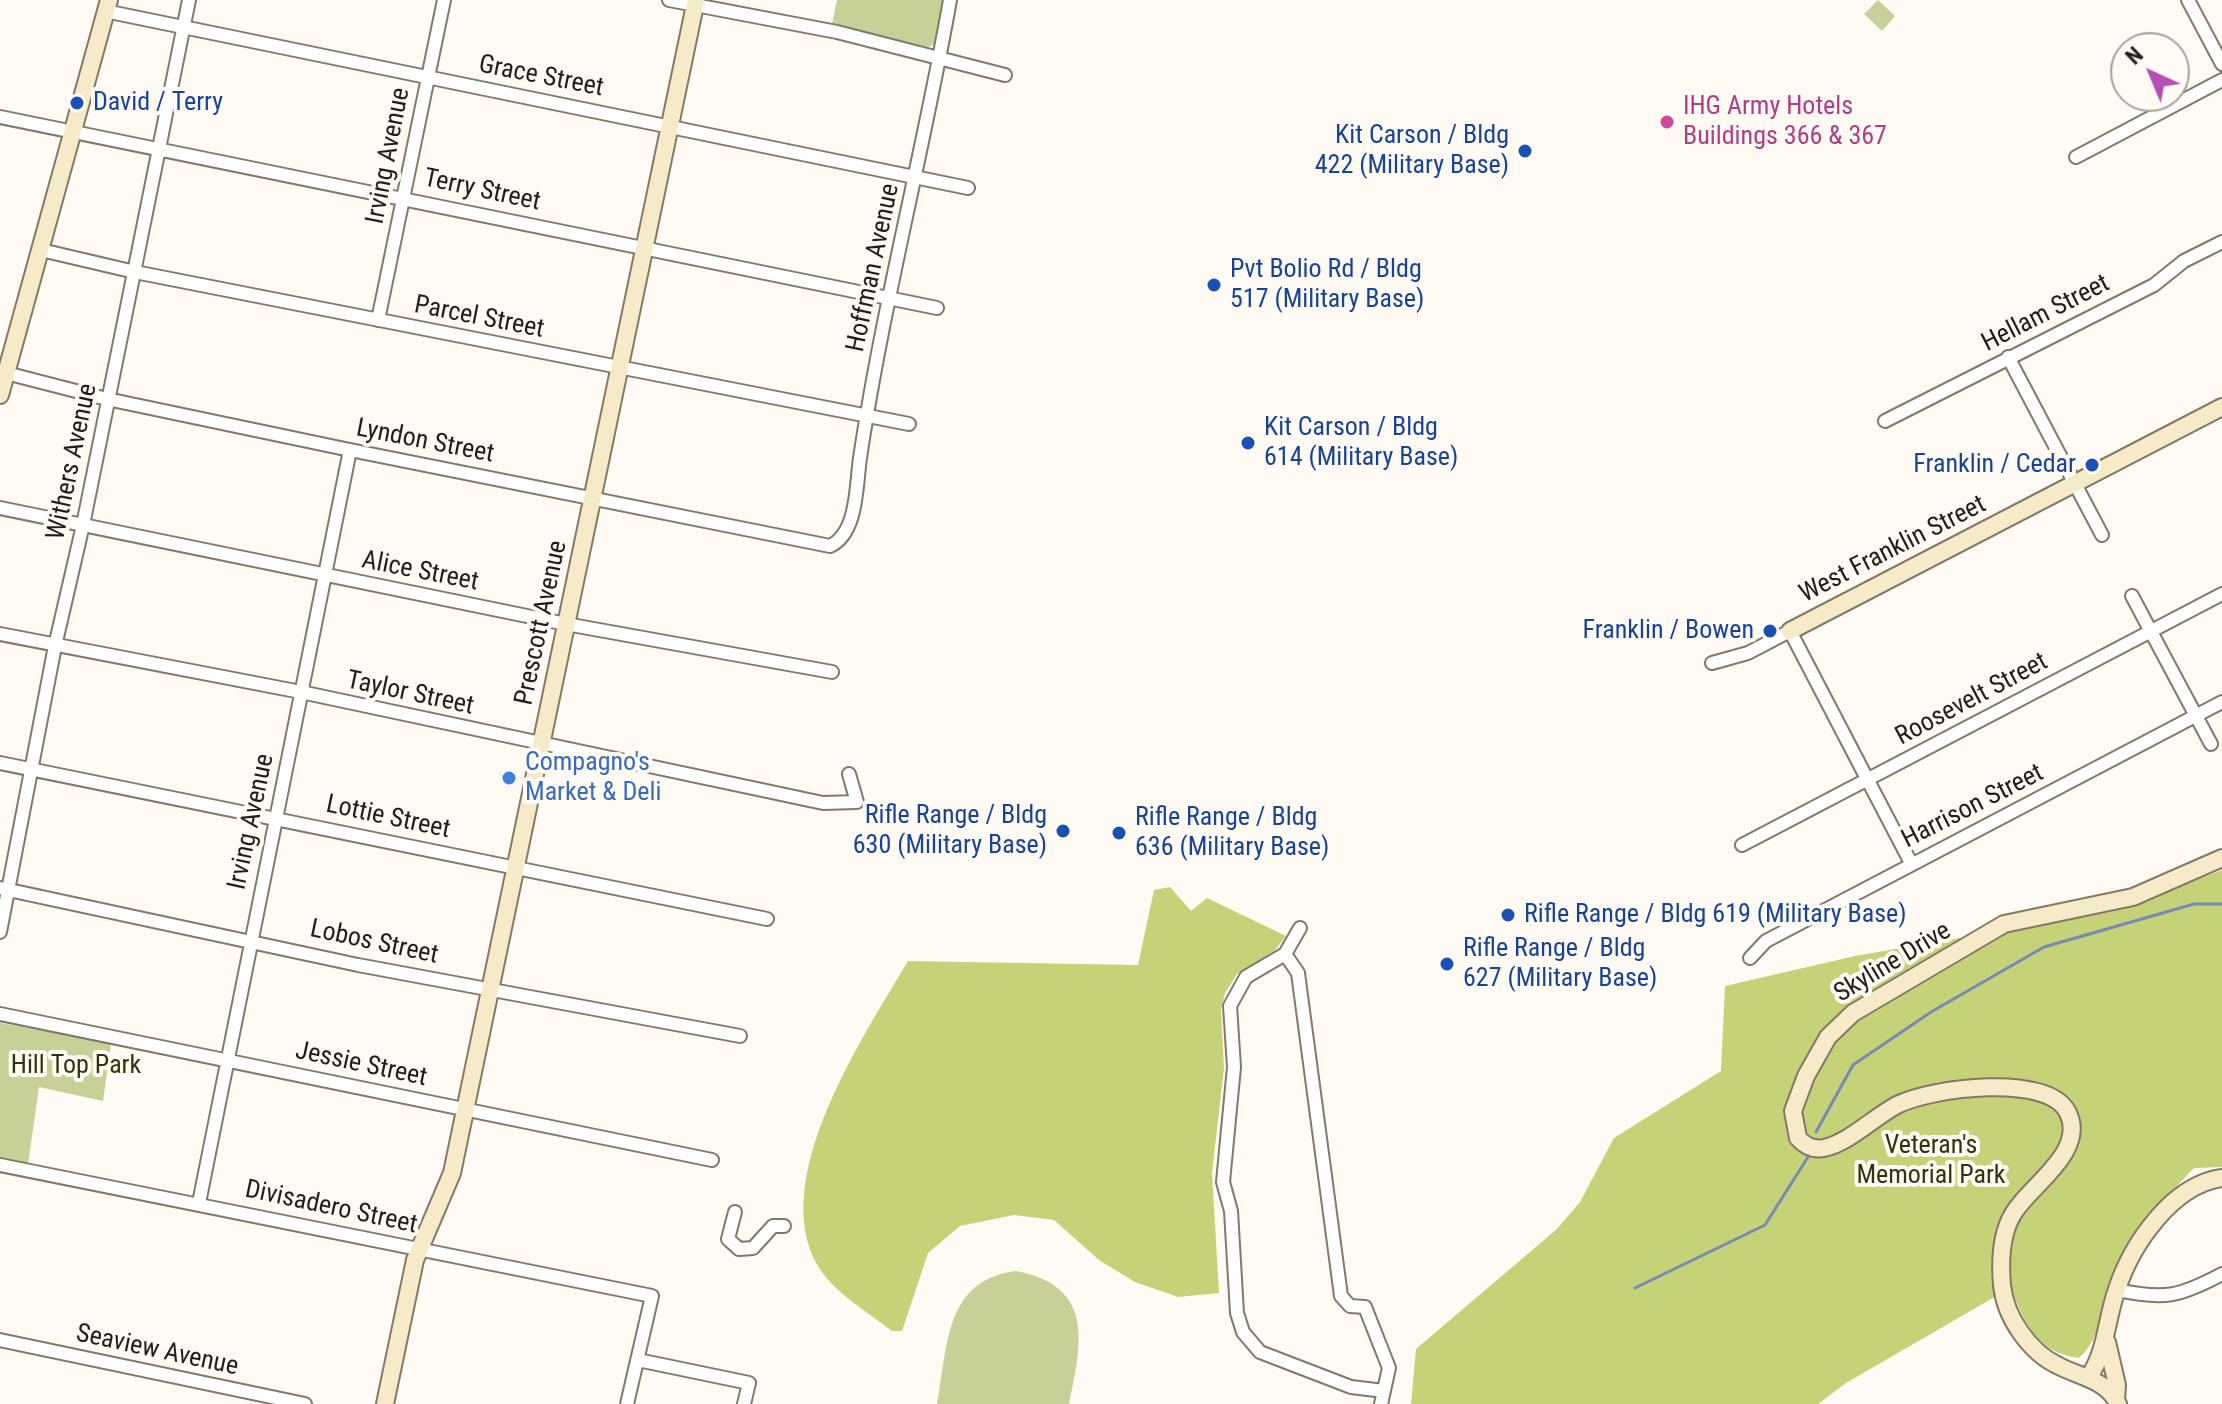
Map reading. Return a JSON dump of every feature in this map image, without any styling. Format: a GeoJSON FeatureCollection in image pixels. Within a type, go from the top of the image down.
{"type":"FeatureCollection","features":[{"type":"Feature","properties":{"kind":"street","name":"Withers Avenue"},"geometry":{"type":"LineString","coordinates":[[0,932],[4,889],[33,771],[55,646],[83,525],[189,0]]}},
{"type":"Feature","properties":{"kind":"street","name":"Irving Avenue"},"geometry":{"type":"LineString","coordinates":[[378,320],[444,0]]}},
{"type":"Feature","properties":{"kind":"street"},"geometry":{"type":"LineString","coordinates":[[669,0],[837,32],[1005,75]]}},
{"type":"Feature","properties":{"kind":"street","name":"Hoffman Avenue"},"geometry":{"type":"LineString","coordinates":[[837,543],[850,520],[866,415],[950,0]]}},
{"type":"Feature","properties":{"kind":"street"},"geometry":{"type":"LineString","coordinates":[[2188,0],[2222,64]]}},
{"type":"Feature","properties":{"kind":"street","name":"Prescott Avenue"},"geometry":{"type":"LineString","coordinates":[[385,1404],[418,1249],[448,1189],[466,1110],[696,3]]}},
{"type":"Feature","properties":{"kind":"street","name":"Grace Street"},"geometry":{"type":"LineString","coordinates":[[107,6],[183,27],[968,188]]}},
{"type":"Feature","properties":{"kind":"street"},"geometry":{"type":"LineString","coordinates":[[0,395],[107,6]]}},
{"type":"Feature","properties":{"kind":"street"},"geometry":{"type":"LineString","coordinates":[[2076,157],[2222,80]]}},
{"type":"Feature","properties":{"kind":"street","name":"Terry Street"},"geometry":{"type":"LineString","coordinates":[[0,117],[937,308]]}},
{"type":"Feature","properties":{"kind":"street","name":"Hellam Street"},"geometry":{"type":"LineString","coordinates":[[1885,421],[2154,285],[2184,261],[2222,242]]}},
{"type":"Feature","properties":{"kind":"street","name":"Parcel Street"},"geometry":{"type":"LineString","coordinates":[[41,250],[135,272],[909,424]]}},
{"type":"Feature","properties":{"kind":"street"},"geometry":{"type":"LineString","coordinates":[[2008,357],[2102,535]]}},
{"type":"Feature","properties":{"kind":"street","name":"Lyndon Street"},"geometry":{"type":"LineString","coordinates":[[6,373],[107,399],[350,450],[822,546],[837,543]]}},
{"type":"Feature","properties":{"kind":"street","name":"West Franklin Street"},"geometry":{"type":"LineString","coordinates":[[1712,663],[1748,653],[2222,407]]}},
{"type":"Feature","properties":{"kind":"street","name":"Irving Avenue"},"geometry":{"type":"LineString","coordinates":[[199,1203],[350,450]]}},
{"type":"Feature","properties":{"kind":"street","name":"Alice Street"},"geometry":{"type":"LineString","coordinates":[[0,508],[566,624],[832,672]]}},
{"type":"Feature","properties":{"kind":"street","name":"Roosevelt Street"},"geometry":{"type":"LineString","coordinates":[[1742,845],[2222,594]]}},
{"type":"Feature","properties":{"kind":"street"},"geometry":{"type":"LineString","coordinates":[[2132,596],[2211,744]]}},
{"type":"Feature","properties":{"kind":"street"},"geometry":{"type":"LineString","coordinates":[[1790,631],[1911,863]]}},
{"type":"Feature","properties":{"kind":"street","name":"Taylor Street"},"geometry":{"type":"LineString","coordinates":[[0,634],[301,692],[823,803],[857,802],[849,774]]}},
{"type":"Feature","properties":{"kind":"street","name":"Harrison Street"},"geometry":{"type":"LineString","coordinates":[[1750,958],[1766,941],[2222,702]]}},
{"type":"Feature","properties":{"kind":"street","name":"Lottie Street"},"geometry":{"type":"LineString","coordinates":[[0,763],[767,919]]}},
{"type":"Feature","properties":{"kind":"street","name":"Skyline Drive"},"geometry":{"type":"LineString","coordinates":[[2117,1402],[2089,1377],[2044,1358],[2010,1312],[2002,1287],[2003,1242],[2013,1214],[2048,1174],[2070,1140],[2071,1123],[2062,1104],[2043,1093],[2023,1089],[1928,1093],[1898,1104],[1836,1143],[1820,1149],[1808,1147],[1796,1135],[1793,1120],[1795,1103],[1821,1048],[1844,1020],[1992,930],[2025,918],[2133,897],[2222,858]]}},
{"type":"Feature","properties":{"kind":"street","name":"Lobos Street"},"geometry":{"type":"LineString","coordinates":[[4,889],[250,939],[358,965],[740,1036]]}},
{"type":"Feature","properties":{"kind":"street"},"geometry":{"type":"LineString","coordinates":[[1285,954],[1298,973],[1341,1296],[1350,1306],[1365,1307],[1389,1368],[1383,1398],[1260,1352],[1243,1332],[1237,1313],[1231,1211],[1223,1182],[1234,1067],[1230,1006],[1246,977],[1285,954],[1300,928]]}},
{"type":"Feature","properties":{"kind":"street","name":"Jessie Street"},"geometry":{"type":"LineString","coordinates":[[0,1014],[712,1160]]}},
{"type":"Feature","properties":{"kind":"street","name":"Divisadero Street"},"geometry":{"type":"LineString","coordinates":[[0,1165],[652,1296],[638,1360]]}},
{"type":"Feature","properties":{"kind":"street"},"geometry":{"type":"LineString","coordinates":[[2089,1377],[2105,1347],[2117,1290],[2132,1258],[2175,1199],[2194,1185],[2222,1178]]}},
{"type":"Feature","properties":{"kind":"street"},"geometry":{"type":"LineString","coordinates":[[735,1212],[727,1231],[733,1245],[739,1249],[753,1248],[773,1226],[784,1226]]}},
{"type":"Feature","properties":{"kind":"street"},"geometry":{"type":"LineString","coordinates":[[2117,1290],[2168,1297],[2188,1292],[2222,1274]]}},
{"type":"Feature","properties":{"kind":"street","name":"Seaview Avenue"},"geometry":{"type":"LineString","coordinates":[[0,1340],[305,1404]]}},
{"type":"Feature","properties":{"kind":"street"},"geometry":{"type":"LineString","coordinates":[[2068,1370],[2105,1347]]}},
{"type":"Feature","properties":{"kind":"street"},"geometry":{"type":"LineString","coordinates":[[2105,1347],[2117,1385],[2117,1402]]}},
{"type":"Feature","properties":{"kind":"street"},"geometry":{"type":"LineString","coordinates":[[627,1404],[638,1360],[749,1383],[744,1404]]}},
{"type":"Feature","properties":{"kind":"green space"},"geometry":{"type":"Polygon","coordinates":[[[837,0],[944,0],[935,44],[928,47],[832,24],[837,0]]]}},
{"type":"Feature","properties":{"kind":"green space"},"geometry":{"type":"Polygon","coordinates":[[[1878,0],[1895,16],[1882,31],[1864,14],[1878,0]]]}},
{"type":"Feature","properties":{"kind":"green space","name":"Veteran's Memorial Park"},"geometry":{"type":"Polygon","coordinates":[[[2222,870],[2222,1167],[2194,1168],[2159,1208],[2120,1270],[2092,1342],[2079,1358],[2052,1350],[2035,1335],[2010,1288],[1846,1383],[1818,1404],[1411,1404],[1416,1349],[1557,1229],[1580,1202],[1614,1138],[1721,1071],[1725,986],[1855,956],[2111,912],[2222,870]]]}},
{"type":"Feature","properties":{"kind":"green space"},"geometry":{"type":"Polygon","coordinates":[[[1170,887],[1191,911],[1207,898],[1286,936],[1275,950],[1237,974],[1225,993],[1221,1009],[1224,1068],[1212,1173],[1219,1293],[1178,1297],[1135,1282],[1099,1260],[1054,1220],[1014,1215],[960,1226],[928,1253],[902,1331],[892,1331],[842,1293],[818,1266],[805,1231],[804,1192],[812,1151],[827,1109],[868,1028],[908,961],[1138,965],[1154,890],[1170,887]]]}},
{"type":"Feature","properties":{"kind":"green space","name":"Hill Top Park"},"geometry":{"type":"Polygon","coordinates":[[[0,1023],[111,1043],[103,1101],[39,1087],[28,1164],[0,1158],[0,1023]]]}},
{"type":"Feature","properties":{"kind":"green space"},"geometry":{"type":"Polygon","coordinates":[[[1016,1271],[1041,1279],[1059,1290],[1071,1304],[1079,1339],[1069,1404],[937,1404],[948,1339],[962,1302],[975,1288],[992,1277],[1016,1271]]]}},
{"type":"Feature","properties":{"kind":"waterway"},"geometry":{"type":"LineString","coordinates":[[1816,1132],[1853,1065],[1931,1012],[2044,947],[2194,904],[2222,904]]}},
{"type":"Feature","properties":{"kind":"waterway"},"geometry":{"type":"LineString","coordinates":[[1635,1288],[1765,1225],[1808,1157]]}},
{"type":"Feature","properties":{"kind":"place","name":"David / Terry"},"geometry":{"type":"Point","coordinates":[77,103]}},
{"type":"Feature","properties":{"kind":"place","name":"IHG Army Hotels Buildings 366 & 367"},"geometry":{"type":"Point","coordinates":[1667,122]}},
{"type":"Feature","properties":{"kind":"place","name":"Kit Carson / Bldg 422 (Military Base)"},"geometry":{"type":"Point","coordinates":[1525,151]}},
{"type":"Feature","properties":{"kind":"place","name":"Pvt Bolio Rd / Bldg 517 (Military Base)"},"geometry":{"type":"Point","coordinates":[1214,285]}},
{"type":"Feature","properties":{"kind":"place","name":"Kit Carson / Bldg 614 (Military Base)"},"geometry":{"type":"Point","coordinates":[1248,443]}},
{"type":"Feature","properties":{"kind":"place","name":"Franklin / Cedar"},"geometry":{"type":"Point","coordinates":[2092,465]}},
{"type":"Feature","properties":{"kind":"place","name":"Franklin / Bowen"},"geometry":{"type":"Point","coordinates":[1770,631]}},
{"type":"Feature","properties":{"kind":"place","name":"Compagno's Market & Deli"},"geometry":{"type":"Point","coordinates":[509,778]}},
{"type":"Feature","properties":{"kind":"place","name":"Rifle Range / Bldg 630 (Military Base)"},"geometry":{"type":"Point","coordinates":[1063,831]}},
{"type":"Feature","properties":{"kind":"place","name":"Rifle Range / Bldg 636 (Military Base)"},"geometry":{"type":"Point","coordinates":[1119,833]}},
{"type":"Feature","properties":{"kind":"place","name":"Rifle Range / Bldg 619 (Military Base)"},"geometry":{"type":"Point","coordinates":[1508,915]}},
{"type":"Feature","properties":{"kind":"place","name":"Rifle Range / Bldg 627 (Military Base)"},"geometry":{"type":"Point","coordinates":[1447,964]}}]}
